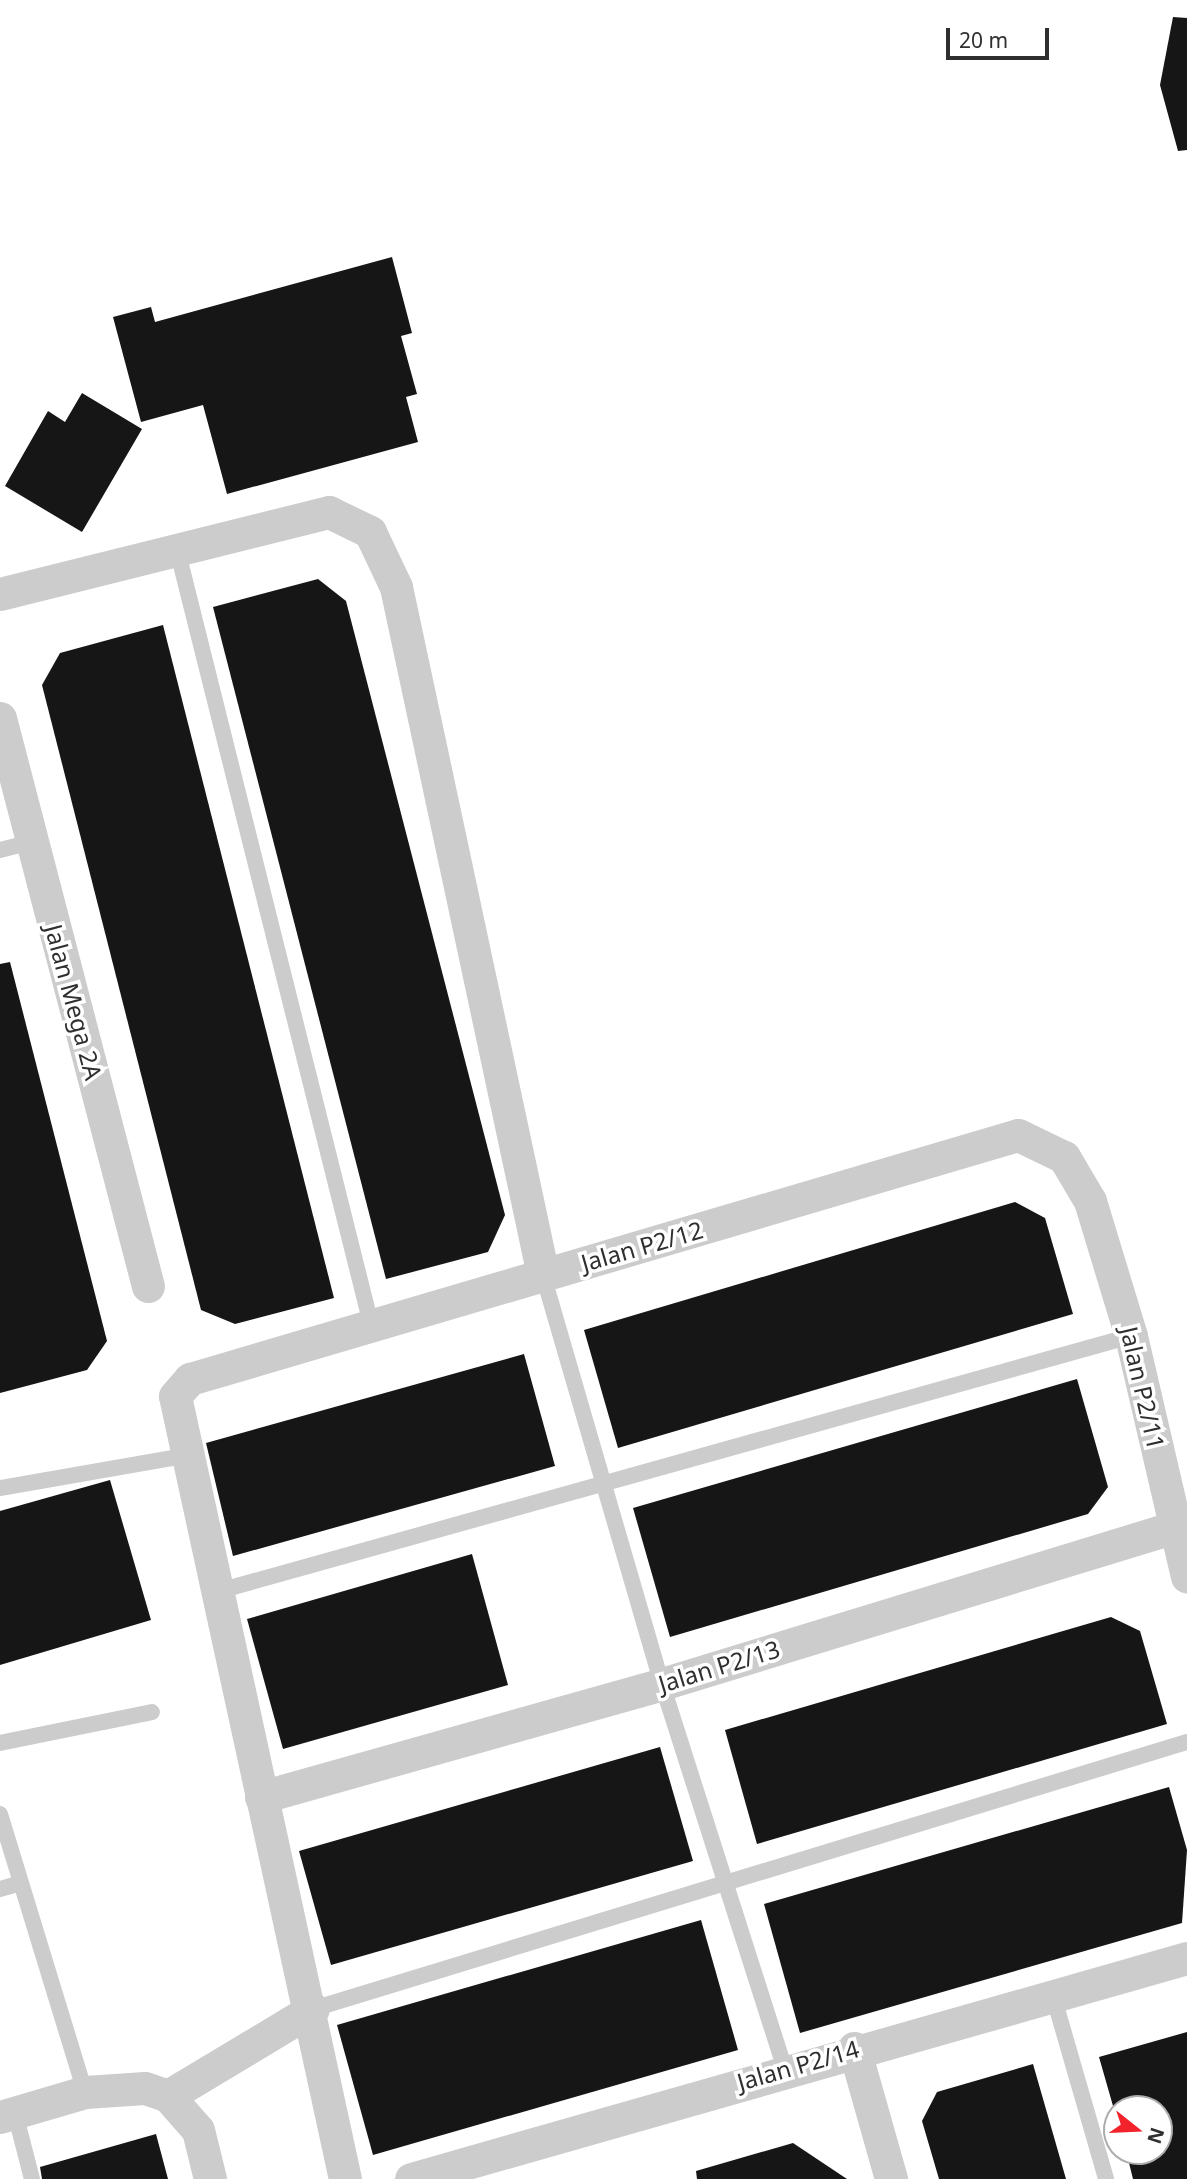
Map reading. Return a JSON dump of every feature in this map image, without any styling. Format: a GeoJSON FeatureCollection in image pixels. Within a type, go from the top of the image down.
{"type":"FeatureCollection","features":[{"type":"Feature","properties":{"kind":"street"},"geometry":{"type":"LineString","coordinates":[[0,594],[329,512],[370,532],[396,586],[543,1275]]}},
{"type":"Feature","properties":{"kind":"street","name":"Jalan Mega 2A"},"geometry":{"type":"LineString","coordinates":[[0,718],[148,1286]]}},
{"type":"Feature","properties":{"kind":"street","name":"Jalan P2/12"},"geometry":{"type":"LineString","coordinates":[[190,1455],[175,1396],[190,1379],[1018,1135],[1064,1157],[1090,1201]]}},
{"type":"Feature","properties":{"kind":"street","name":"Jalan P2/11"},"geometry":{"type":"LineString","coordinates":[[1090,1201],[1131,1336],[1187,1577]]}},
{"type":"Feature","properties":{"kind":"street"},"geometry":{"type":"LineString","coordinates":[[190,1455],[261,1797],[313,2009],[345,2179]]}},
{"type":"Feature","properties":{"kind":"street","name":"Jalan P2/13"},"geometry":{"type":"LineString","coordinates":[[261,1797],[662,1684],[1175,1527]]}},
{"type":"Feature","properties":{"kind":"street","name":"Jalan P2/14"},"geometry":{"type":"LineString","coordinates":[[411,2179],[854,2048],[1187,1958]]}},
{"type":"Feature","properties":{"kind":"street"},"geometry":{"type":"LineString","coordinates":[[168,2096],[313,2009]]}},
{"type":"Feature","properties":{"kind":"street"},"geometry":{"type":"LineString","coordinates":[[854,2048],[891,2179]]}},
{"type":"Feature","properties":{"kind":"street"},"geometry":{"type":"LineString","coordinates":[[7,2115],[85,2092],[145,2088],[168,2096],[198,2130],[210,2179]]}},
{"type":"Feature","properties":{"kind":"lane"},"geometry":{"type":"LineString","coordinates":[[177,549],[372,1324]]}},
{"type":"Feature","properties":{"kind":"lane"},"geometry":{"type":"LineString","coordinates":[[0,850],[32,842]]}},
{"type":"Feature","properties":{"kind":"lane"},"geometry":{"type":"LineString","coordinates":[[543,1275],[662,1684],[729,1879],[785,2069]]}},
{"type":"Feature","properties":{"kind":"lane"},"geometry":{"type":"LineString","coordinates":[[219,1591],[604,1486],[1131,1336]]}},
{"type":"Feature","properties":{"kind":"lane"},"geometry":{"type":"LineString","coordinates":[[0,1488],[190,1455]]}},
{"type":"Feature","properties":{"kind":"lane"},"geometry":{"type":"LineString","coordinates":[[0,1743],[152,1712]]}},
{"type":"Feature","properties":{"kind":"lane"},"geometry":{"type":"LineString","coordinates":[[313,2009],[729,1879],[1187,1742]]}},
{"type":"Feature","properties":{"kind":"lane"},"geometry":{"type":"LineString","coordinates":[[0,1814],[17,1884],[85,2092]]}},
{"type":"Feature","properties":{"kind":"lane"},"geometry":{"type":"LineString","coordinates":[[0,1889],[17,1884]]}},
{"type":"Feature","properties":{"kind":"lane"},"geometry":{"type":"LineString","coordinates":[[1053,1995],[1106,2179]]}},
{"type":"Feature","properties":{"kind":"lane"},"geometry":{"type":"LineString","coordinates":[[7,2115],[32,2179]]}},
{"type":"Feature","properties":{"kind":"building"},"geometry":{"type":"Polygon","coordinates":[[[1173,17],[1187,18],[1187,150],[1178,151],[1160,85],[1173,17]]]}},
{"type":"Feature","properties":{"kind":"building"},"geometry":{"type":"Polygon","coordinates":[[[392,257],[412,333],[401,336],[417,394],[406,397],[418,442],[227,494],[203,405],[141,422],[113,317],[151,307],[155,322],[392,257]]]}},
{"type":"Feature","properties":{"kind":"building"},"geometry":{"type":"Polygon","coordinates":[[[82,393],[142,429],[82,532],[5,486],[48,411],[65,422],[82,393]]]}},
{"type":"Feature","properties":{"kind":"building"},"geometry":{"type":"Polygon","coordinates":[[[318,579],[346,601],[505,1215],[488,1252],[386,1279],[213,607],[318,579]]]}},
{"type":"Feature","properties":{"kind":"building"},"geometry":{"type":"Polygon","coordinates":[[[163,625],[334,1298],[235,1324],[201,1310],[42,685],[60,653],[163,625]]]}},
{"type":"Feature","properties":{"kind":"building"},"geometry":{"type":"Polygon","coordinates":[[[10,962],[107,1341],[87,1370],[0,1393],[0,964],[10,962]]]}},
{"type":"Feature","properties":{"kind":"building"},"geometry":{"type":"Polygon","coordinates":[[[1015,1202],[1045,1218],[1073,1314],[618,1448],[584,1330],[1015,1202]]]}},
{"type":"Feature","properties":{"kind":"building"},"geometry":{"type":"Polygon","coordinates":[[[524,1354],[555,1466],[233,1556],[206,1443],[524,1354]]]}},
{"type":"Feature","properties":{"kind":"building"},"geometry":{"type":"Polygon","coordinates":[[[1077,1379],[1108,1487],[1088,1514],[670,1637],[633,1508],[1077,1379]]]}},
{"type":"Feature","properties":{"kind":"building"},"geometry":{"type":"Polygon","coordinates":[[[110,1480],[151,1620],[0,1665],[0,1511],[110,1480]]]}},
{"type":"Feature","properties":{"kind":"building"},"geometry":{"type":"Polygon","coordinates":[[[472,1554],[508,1685],[283,1749],[247,1619],[472,1554]]]}},
{"type":"Feature","properties":{"kind":"building"},"geometry":{"type":"Polygon","coordinates":[[[1111,1617],[1140,1631],[1167,1724],[757,1844],[725,1730],[1111,1617]]]}},
{"type":"Feature","properties":{"kind":"building"},"geometry":{"type":"Polygon","coordinates":[[[660,1747],[693,1861],[331,1965],[299,1851],[660,1747]]]}},
{"type":"Feature","properties":{"kind":"building"},"geometry":{"type":"Polygon","coordinates":[[[1169,1787],[1187,1850],[1182,1923],[800,2033],[764,1904],[1169,1787]]]}},
{"type":"Feature","properties":{"kind":"building"},"geometry":{"type":"Polygon","coordinates":[[[701,1920],[738,2050],[373,2155],[337,2025],[701,1920]]]}},
{"type":"Feature","properties":{"kind":"building"},"geometry":{"type":"Polygon","coordinates":[[[1187,2032],[1187,2179],[1133,2179],[1130,2165],[1173,2165],[1173,2095],[1110,2095],[1099,2057],[1187,2032]]]}},
{"type":"Feature","properties":{"kind":"building"},"geometry":{"type":"Polygon","coordinates":[[[1033,2064],[1066,2179],[939,2179],[922,2121],[937,2092],[1033,2064]]]}},
{"type":"Feature","properties":{"kind":"building"},"geometry":{"type":"Polygon","coordinates":[[[156,2134],[168,2179],[42,2179],[40,2167],[156,2134]]]}},
{"type":"Feature","properties":{"kind":"building"},"geometry":{"type":"Polygon","coordinates":[[[793,2143],[847,2179],[697,2179],[696,2171],[793,2143]]]}}]}
